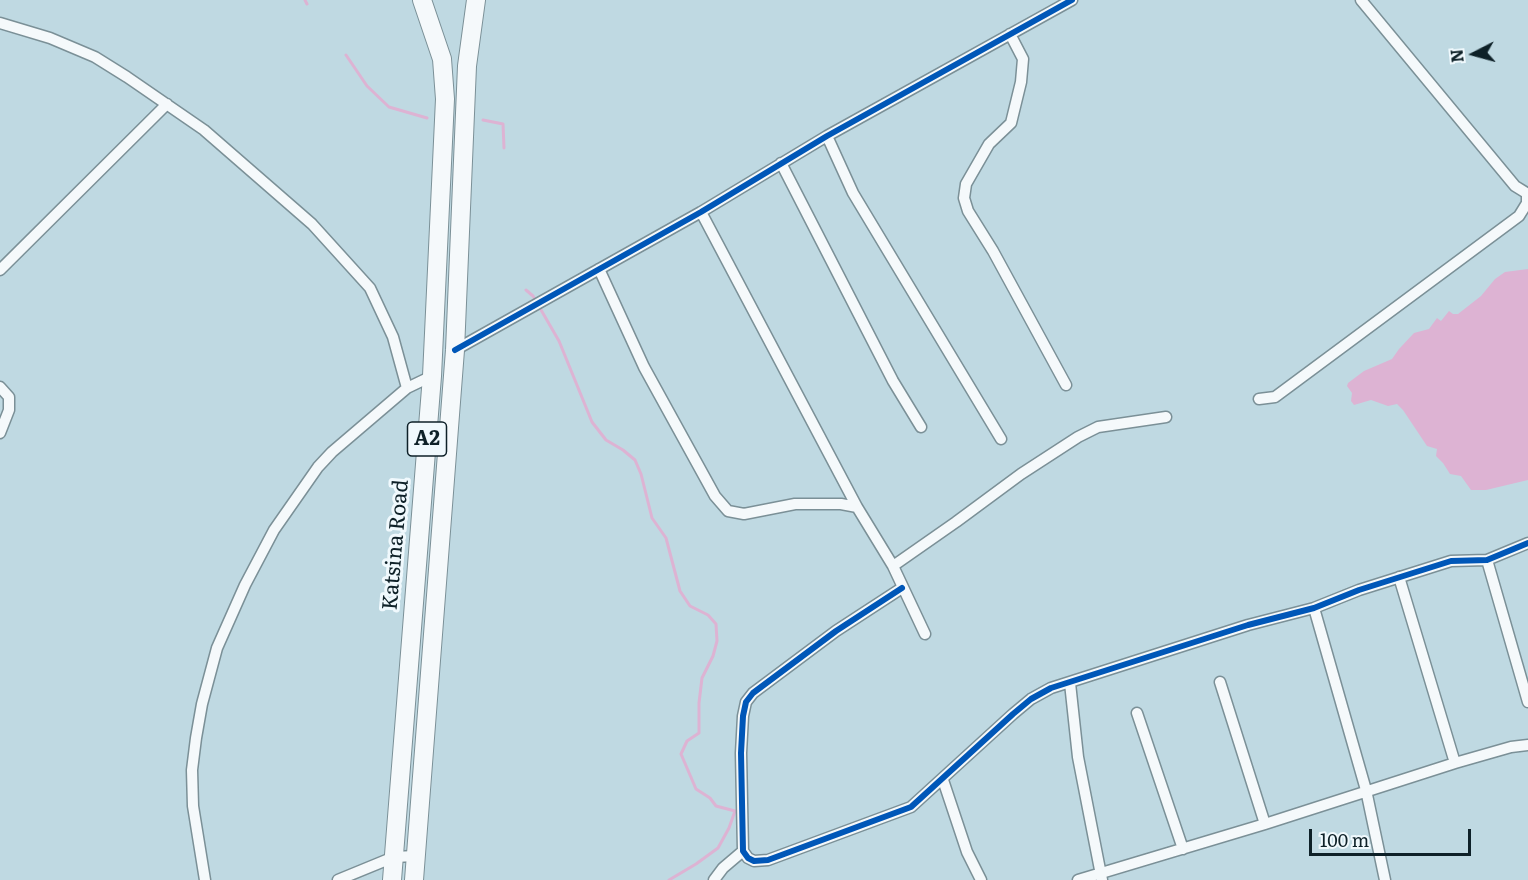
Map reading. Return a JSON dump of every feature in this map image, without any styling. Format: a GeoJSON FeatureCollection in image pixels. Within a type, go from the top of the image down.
{"type":"FeatureCollection","features":[{"type":"Feature","properties":{"kind":"highway","name":"Katsina Road"},"geometry":{"type":"LineString","coordinates":[[392,880],[432,376],[445,99],[442,59],[422,0]]}},
{"type":"Feature","properties":{"kind":"highway","name":"Katsina Road"},"geometry":{"type":"LineString","coordinates":[[414,880],[455,350],[467,66],[476,0]]}},
{"type":"Feature","properties":{"kind":"street"},"geometry":{"type":"LineString","coordinates":[[455,350],[701,212],[827,136],[1072,0]]}},
{"type":"Feature","properties":{"kind":"street"},"geometry":{"type":"LineString","coordinates":[[1258,399],[1275,397],[1519,216],[1527,203],[1528,194],[1515,186],[1361,0]]}},
{"type":"Feature","properties":{"kind":"street"},"geometry":{"type":"LineString","coordinates":[[0,23],[50,38],[95,57],[204,130],[312,224],[370,288],[393,338],[407,388]]}},
{"type":"Feature","properties":{"kind":"street"},"geometry":{"type":"LineString","coordinates":[[1010,34],[1023,59],[1021,82],[1011,123],[989,144],[966,184],[964,198],[968,211],[993,250],[1066,385]]}},
{"type":"Feature","properties":{"kind":"street"},"geometry":{"type":"LineString","coordinates":[[0,270],[167,104]]}},
{"type":"Feature","properties":{"kind":"street"},"geometry":{"type":"LineString","coordinates":[[827,136],[853,193],[1001,439]]}},
{"type":"Feature","properties":{"kind":"street"},"geometry":{"type":"LineString","coordinates":[[781,163],[893,381],[921,427]]}},
{"type":"Feature","properties":{"kind":"street"},"geometry":{"type":"LineString","coordinates":[[701,212],[857,507],[893,566],[925,634]]}},
{"type":"Feature","properties":{"kind":"street"},"geometry":{"type":"LineString","coordinates":[[599,269],[644,367],[715,496],[728,511],[744,514],[795,504],[842,504],[857,507]]}},
{"type":"Feature","properties":{"kind":"street"},"geometry":{"type":"LineString","coordinates":[[205,880],[193,806],[192,770],[202,704],[217,648],[245,585],[274,530],[318,467],[332,452],[407,388],[432,376]]}},
{"type":"Feature","properties":{"kind":"street"},"geometry":{"type":"LineString","coordinates":[[0,387],[9,397],[9,410],[0,433]]}},
{"type":"Feature","properties":{"kind":"street"},"geometry":{"type":"LineString","coordinates":[[893,566],[1021,474],[1078,437],[1098,427],[1166,417]]}},
{"type":"Feature","properties":{"kind":"street"},"geometry":{"type":"LineString","coordinates":[[902,588],[836,631],[753,693],[746,702],[741,753],[743,851],[748,858],[754,861],[768,860],[911,807],[1031,699],[1051,688],[1248,625],[1314,608],[1451,561],[1487,560],[1528,543]]}},
{"type":"Feature","properties":{"kind":"street"},"geometry":{"type":"LineString","coordinates":[[1487,560],[1523,664],[1528,702]]}},
{"type":"Feature","properties":{"kind":"street"},"geometry":{"type":"LineString","coordinates":[[1399,577],[1455,763]]}},
{"type":"Feature","properties":{"kind":"street"},"geometry":{"type":"LineString","coordinates":[[1314,608],[1366,790],[1384,880]]}},
{"type":"Feature","properties":{"kind":"street"},"geometry":{"type":"LineString","coordinates":[[1071,682],[1078,757],[1102,877]]}},
{"type":"Feature","properties":{"kind":"street"},"geometry":{"type":"LineString","coordinates":[[1220,682],[1265,824]]}},
{"type":"Feature","properties":{"kind":"street"},"geometry":{"type":"LineString","coordinates":[[1137,712],[1183,849]]}},
{"type":"Feature","properties":{"kind":"street"},"geometry":{"type":"LineString","coordinates":[[1078,880],[1102,877],[1366,790],[1511,747],[1528,745]]}},
{"type":"Feature","properties":{"kind":"street"},"geometry":{"type":"LineString","coordinates":[[943,780],[967,852],[981,880]]}},
{"type":"Feature","properties":{"kind":"street"},"geometry":{"type":"LineString","coordinates":[[714,880],[723,868],[743,851]]}},
{"type":"Feature","properties":{"kind":"street"},"geometry":{"type":"LineString","coordinates":[[338,880],[394,856],[415,856]]}},
{"type":"Feature","properties":{"kind":"shaded area"},"geometry":{"type":"Polygon","coordinates":[[[1528,269],[1528,480],[1486,490],[1471,490],[1461,476],[1450,474],[1436,456],[1437,449],[1427,446],[1397,404],[1388,406],[1371,400],[1354,405],[1351,401],[1352,393],[1347,386],[1364,371],[1392,359],[1414,333],[1429,329],[1437,318],[1441,321],[1449,311],[1458,314],[1481,296],[1495,279],[1505,272],[1528,269]]]}},
{"type":"Feature","properties":{"kind":"waterway"},"geometry":{"type":"LineString","coordinates":[[305,0],[307,4]]}},
{"type":"Feature","properties":{"kind":"waterway"},"geometry":{"type":"LineString","coordinates":[[346,55],[367,86],[389,107],[427,118]]}},
{"type":"Feature","properties":{"kind":"waterway"},"geometry":{"type":"LineString","coordinates":[[483,120],[503,124],[504,148]]}},
{"type":"Feature","properties":{"kind":"waterway"},"geometry":{"type":"LineString","coordinates":[[526,290],[533,296],[559,341],[592,422],[606,440],[635,460],[641,474],[652,518],[666,538],[680,591],[690,606],[708,615],[716,624],[717,641],[713,656],[702,678],[699,733],[687,741],[681,754],[696,789],[710,798],[716,806],[735,811],[718,848],[669,880]]}},
{"type":"Feature","properties":{"kind":"cycle path"},"geometry":{"type":"LineString","coordinates":[[455,350],[701,212],[827,136],[1072,0]]}},
{"type":"Feature","properties":{"kind":"cycle path"},"geometry":{"type":"LineString","coordinates":[[902,588],[836,631],[753,693],[746,702],[741,753],[743,851],[748,858],[754,861],[768,860],[911,807],[1013,714],[1031,699],[1051,688],[1248,625],[1314,608],[1359,590],[1451,561],[1487,560],[1528,543]]}}]}
